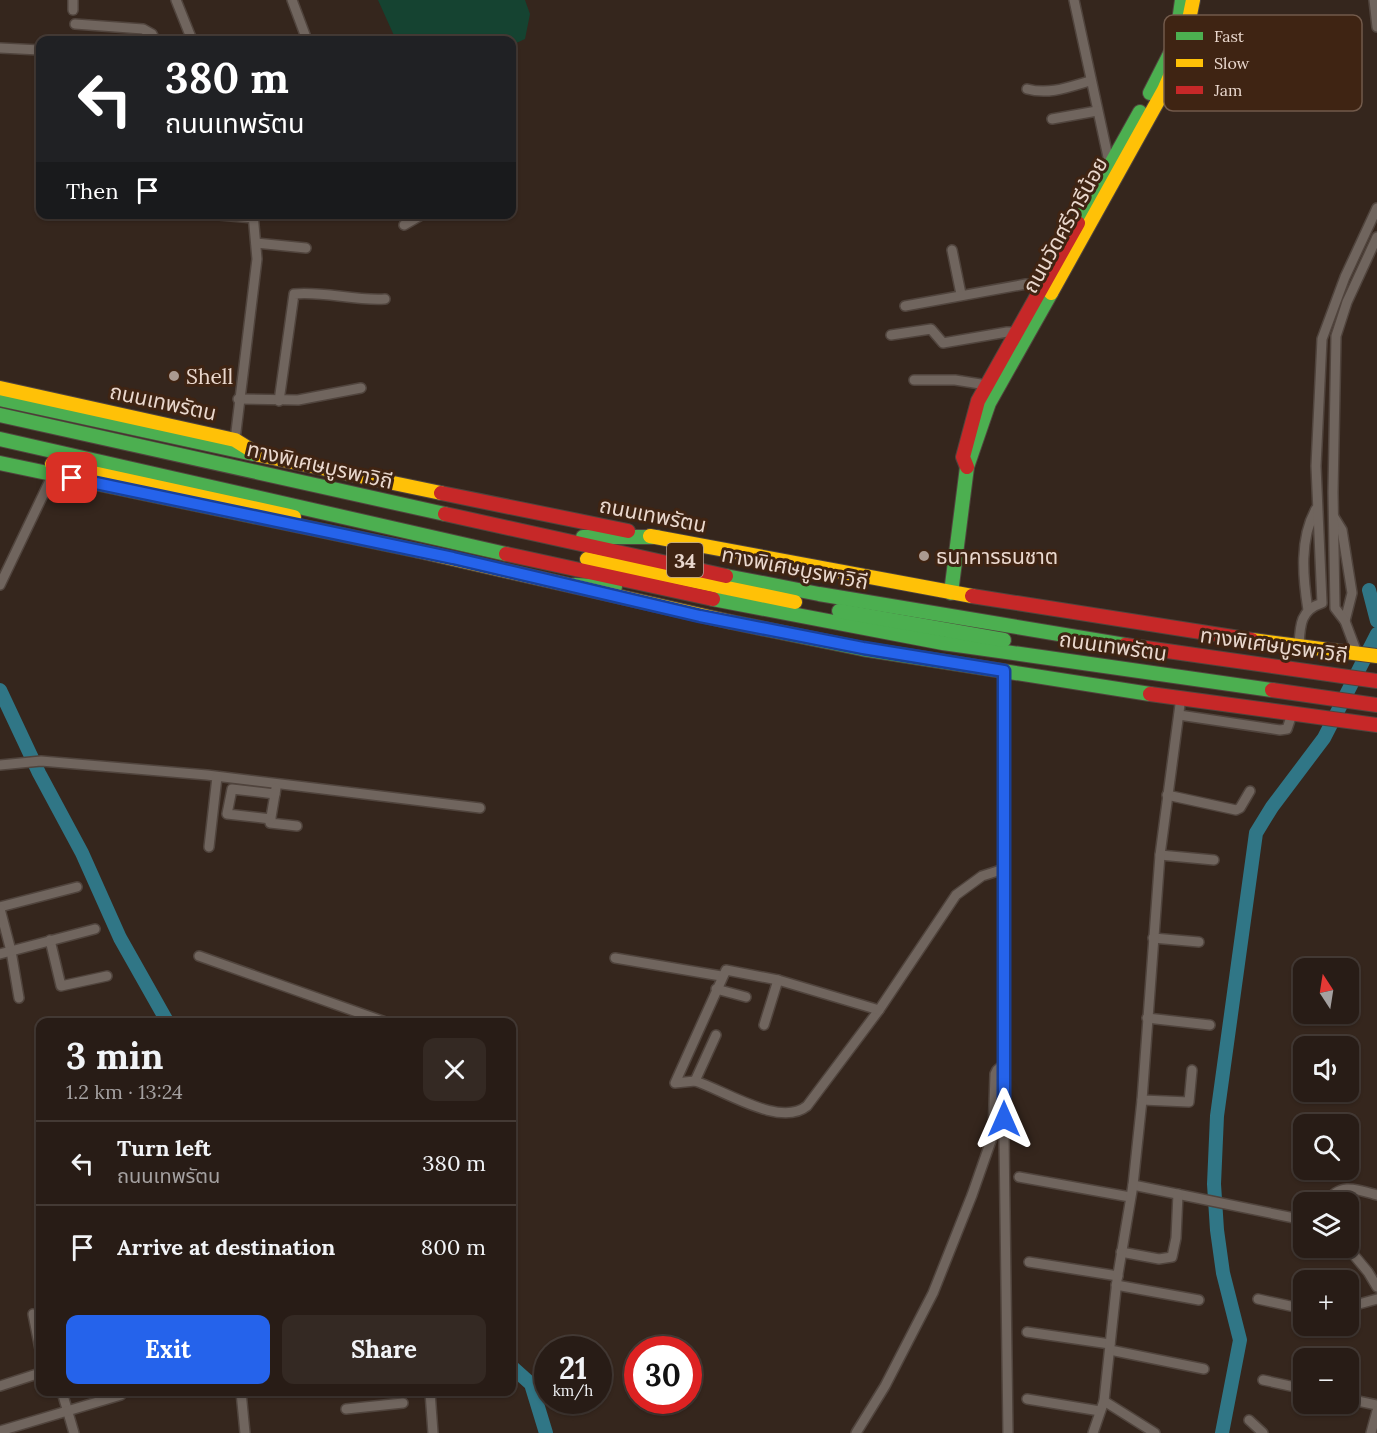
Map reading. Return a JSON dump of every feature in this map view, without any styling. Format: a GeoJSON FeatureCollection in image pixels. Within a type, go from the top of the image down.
{"type":"FeatureCollection","features":[{"type":"Feature","properties":{"kind":"main road","name":"ถนนวัดศรีวารีน้อย"},"geometry":{"type":"LineString","coordinates":[[1180,15],[1182,0]]}},
{"type":"Feature","properties":{"kind":"main road","name":"ถนนวัดศรีวารีน้อย"},"geometry":{"type":"LineString","coordinates":[[1190,15],[1192,0]]}},
{"type":"Feature","properties":{"kind":"main road","name":"ถนนวัดศรีวารีน้อย"},"geometry":{"type":"LineString","coordinates":[[967,467],[963,457],[971,421],[987,385],[1019,332],[1164,65]]}},
{"type":"Feature","properties":{"kind":"main road","name":"ถนนวัดศรีวารีน้อย"},"geometry":{"type":"LineString","coordinates":[[951,593],[967,467],[972,458],[981,421],[1164,87]]}},
{"type":"Feature","properties":{"kind":"main road","name":"ถนนเทพรัตน"},"geometry":{"type":"LineString","coordinates":[[0,388],[235,440],[259,454],[657,537],[951,593],[1377,656]]}},
{"type":"Feature","properties":{"kind":"main road"},"geometry":{"type":"LineString","coordinates":[[0,399],[259,454]]}},
{"type":"Feature","properties":{"kind":"main road","name":"ถนนเทพรัตน"},"geometry":{"type":"LineString","coordinates":[[0,411],[569,537],[947,611],[1377,679]]}},
{"type":"Feature","properties":{"kind":"main road","name":"ทางพิเศษบูรพาวิถี"},"geometry":{"type":"LineString","coordinates":[[0,415],[687,568],[819,594],[1095,641],[1377,679]]}},
{"type":"Feature","properties":{"kind":"main road","name":"ทางพิเศษบูรพาวิถี"},"geometry":{"type":"LineString","coordinates":[[0,430],[686,581],[800,603],[1086,653],[1377,695]]}},
{"type":"Feature","properties":{"kind":"main road","name":"ถนนเทพรัตน"},"geometry":{"type":"LineString","coordinates":[[0,439],[671,591],[943,644],[1377,705]]}},
{"type":"Feature","properties":{"kind":"main road","name":"ถนนเทพรัตน"},"geometry":{"type":"LineString","coordinates":[[1,464],[410,549],[575,585],[700,616],[863,648],[1181,698],[1377,725]]}},
{"type":"Feature","properties":{"kind":"main road"},"geometry":{"type":"LineString","coordinates":[[1,464],[122,479],[281,514],[410,549]]}},
{"type":"Feature","properties":{"kind":"main road"},"geometry":{"type":"LineString","coordinates":[[569,537],[657,537]]}},
{"type":"Feature","properties":{"kind":"main road"},"geometry":{"type":"LineString","coordinates":[[575,585],[671,591]]}},
{"type":"Feature","properties":{"kind":"street"},"geometry":{"type":"LineString","coordinates":[[73,0],[73,10]]}},
{"type":"Feature","properties":{"kind":"street"},"geometry":{"type":"LineString","coordinates":[[176,0],[190,36]]}},
{"type":"Feature","properties":{"kind":"street"},"geometry":{"type":"LineString","coordinates":[[292,0],[306,36]]}},
{"type":"Feature","properties":{"kind":"street"},"geometry":{"type":"LineString","coordinates":[[1074,0],[1110,166]]}},
{"type":"Feature","properties":{"kind":"street"},"geometry":{"type":"LineString","coordinates":[[1374,0],[1377,27]]}},
{"type":"Feature","properties":{"kind":"street"},"geometry":{"type":"LineString","coordinates":[[75,24],[143,29],[153,36]]}},
{"type":"Feature","properties":{"kind":"street"},"geometry":{"type":"LineString","coordinates":[[0,48],[36,50]]}},
{"type":"Feature","properties":{"kind":"street"},"geometry":{"type":"LineString","coordinates":[[1027,89],[1038,92],[1055,90],[1090,81]]}},
{"type":"Feature","properties":{"kind":"street"},"geometry":{"type":"LineString","coordinates":[[1052,118],[1097,111]]}},
{"type":"Feature","properties":{"kind":"street"},"geometry":{"type":"LineString","coordinates":[[1322,603],[1316,508],[1322,339],[1345,277],[1377,208]]}},
{"type":"Feature","properties":{"kind":"street"},"geometry":{"type":"LineString","coordinates":[[235,440],[256,259],[253,219]]}},
{"type":"Feature","properties":{"kind":"street"},"geometry":{"type":"LineString","coordinates":[[404,225],[414,219]]}},
{"type":"Feature","properties":{"kind":"street"},"geometry":{"type":"LineString","coordinates":[[1335,608],[1333,515],[1336,336],[1347,302],[1377,237]]}},
{"type":"Feature","properties":{"kind":"street"},"geometry":{"type":"LineString","coordinates":[[256,243],[306,248]]}},
{"type":"Feature","properties":{"kind":"street"},"geometry":{"type":"LineString","coordinates":[[952,250],[961,294]]}},
{"type":"Feature","properties":{"kind":"street"},"geometry":{"type":"LineString","coordinates":[[905,306],[1026,284],[1042,289]]}},
{"type":"Feature","properties":{"kind":"street"},"geometry":{"type":"LineString","coordinates":[[279,401],[294,294],[363,300],[385,299]]}},
{"type":"Feature","properties":{"kind":"street"},"geometry":{"type":"LineString","coordinates":[[891,335],[931,329],[943,343],[1019,332]]}},
{"type":"Feature","properties":{"kind":"street"},"geometry":{"type":"LineString","coordinates":[[914,380],[955,380],[987,385]]}},
{"type":"Feature","properties":{"kind":"street"},"geometry":{"type":"LineString","coordinates":[[238,399],[279,401],[312,398],[361,388]]}},
{"type":"Feature","properties":{"kind":"street"},"geometry":{"type":"LineString","coordinates":[[1320,388],[1335,389]]}},
{"type":"Feature","properties":{"kind":"street"},"geometry":{"type":"LineString","coordinates":[[0,585],[53,474]]}},
{"type":"Feature","properties":{"kind":"street"},"geometry":{"type":"LineString","coordinates":[[1308,610],[1303,575],[1304,556],[1309,524],[1316,508]]}},
{"type":"Feature","properties":{"kind":"street"},"geometry":{"type":"LineString","coordinates":[[1333,515],[1342,530],[1352,592],[1345,621]]}},
{"type":"Feature","properties":{"kind":"street"},"geometry":{"type":"LineString","coordinates":[[1299,646],[1300,623],[1308,610],[1322,603],[1335,608],[1345,621],[1357,653]]}},
{"type":"Feature","properties":{"kind":"street"},"geometry":{"type":"LineString","coordinates":[[1004,671],[1003,1065],[1008,1433]]}},
{"type":"Feature","properties":{"kind":"street"},"geometry":{"type":"LineString","coordinates":[[1093,1433],[1102,1406],[1121,1251],[1133,1185],[1142,1100],[1160,855],[1181,698]]}},
{"type":"Feature","properties":{"kind":"street"},"geometry":{"type":"LineString","coordinates":[[1179,715],[1280,730],[1288,727],[1292,714]]}},
{"type":"Feature","properties":{"kind":"street"},"geometry":{"type":"LineString","coordinates":[[0,765],[17,761],[41,761],[277,783],[480,808]]}},
{"type":"Feature","properties":{"kind":"street"},"geometry":{"type":"LineString","coordinates":[[209,847],[217,777]]}},
{"type":"Feature","properties":{"kind":"street"},"geometry":{"type":"LineString","coordinates":[[277,783],[270,823],[297,826]]}},
{"type":"Feature","properties":{"kind":"street"},"geometry":{"type":"LineString","coordinates":[[271,819],[227,814],[232,789],[275,794]]}},
{"type":"Feature","properties":{"kind":"street"},"geometry":{"type":"LineString","coordinates":[[1167,795],[1236,810],[1240,808],[1250,791]]}},
{"type":"Feature","properties":{"kind":"street"},"geometry":{"type":"LineString","coordinates":[[1160,855],[1214,860]]}},
{"type":"Feature","properties":{"kind":"street"},"geometry":{"type":"LineString","coordinates":[[879,1010],[778,980],[726,970],[675,1083],[695,1081],[777,1114],[799,1112],[807,1106],[879,1010],[956,896],[982,876],[1004,869]]}},
{"type":"Feature","properties":{"kind":"street"},"geometry":{"type":"LineString","coordinates":[[19,998],[11,951],[0,908],[77,887]]}},
{"type":"Feature","properties":{"kind":"street"},"geometry":{"type":"LineString","coordinates":[[0,954],[95,929]]}},
{"type":"Feature","properties":{"kind":"street"},"geometry":{"type":"LineString","coordinates":[[1154,938],[1199,942]]}},
{"type":"Feature","properties":{"kind":"street"},"geometry":{"type":"LineString","coordinates":[[50,940],[61,986],[107,976]]}},
{"type":"Feature","properties":{"kind":"street"},"geometry":{"type":"LineString","coordinates":[[199,956],[374,1018]]}},
{"type":"Feature","properties":{"kind":"street"},"geometry":{"type":"LineString","coordinates":[[615,958],[722,976]]}},
{"type":"Feature","properties":{"kind":"street"},"geometry":{"type":"LineString","coordinates":[[764,1025],[778,980]]}},
{"type":"Feature","properties":{"kind":"street"},"geometry":{"type":"LineString","coordinates":[[716,989],[746,997]]}},
{"type":"Feature","properties":{"kind":"street"},"geometry":{"type":"LineString","coordinates":[[1147,1018],[1210,1025]]}},
{"type":"Feature","properties":{"kind":"street"},"geometry":{"type":"LineString","coordinates":[[695,1081],[716,1035]]}},
{"type":"Feature","properties":{"kind":"street"},"geometry":{"type":"LineString","coordinates":[[856,1433],[901,1355],[950,1254],[993,1135],[995,1074],[996,1070],[1003,1065]]}},
{"type":"Feature","properties":{"kind":"street"},"geometry":{"type":"LineString","coordinates":[[1142,1100],[1189,1102],[1192,1070]]}},
{"type":"Feature","properties":{"kind":"street"},"geometry":{"type":"LineString","coordinates":[[1019,1177],[1131,1197]]}},
{"type":"Feature","properties":{"kind":"street"},"geometry":{"type":"LineString","coordinates":[[1133,1185],[1293,1218]]}},
{"type":"Feature","properties":{"kind":"street"},"geometry":{"type":"LineString","coordinates":[[1337,1192],[1345,1189],[1377,1194]]}},
{"type":"Feature","properties":{"kind":"street"},"geometry":{"type":"LineString","coordinates":[[1121,1251],[1160,1259],[1172,1257],[1176,1238],[1178,1194]]}},
{"type":"Feature","properties":{"kind":"street"},"geometry":{"type":"LineString","coordinates":[[1356,1258],[1377,1287]]}},
{"type":"Feature","properties":{"kind":"street"},"geometry":{"type":"LineString","coordinates":[[1029,1262],[1200,1300]]}},
{"type":"Feature","properties":{"kind":"street"},"geometry":{"type":"LineString","coordinates":[[1258,1299],[1293,1307]]}},
{"type":"Feature","properties":{"kind":"street"},"geometry":{"type":"LineString","coordinates":[[1359,1304],[1377,1299]]}},
{"type":"Feature","properties":{"kind":"street"},"geometry":{"type":"LineString","coordinates":[[33,1314],[36,1329]]}},
{"type":"Feature","properties":{"kind":"street"},"geometry":{"type":"LineString","coordinates":[[1027,1332],[1110,1347],[1203,1369]]}},
{"type":"Feature","properties":{"kind":"street"},"geometry":{"type":"LineString","coordinates":[[1,1383],[36,1374]]}},
{"type":"Feature","properties":{"kind":"street"},"geometry":{"type":"LineString","coordinates":[[1263,1380],[1293,1387]]}},
{"type":"Feature","properties":{"kind":"street"},"geometry":{"type":"LineString","coordinates":[[63,1396],[74,1433]]}},
{"type":"Feature","properties":{"kind":"street"},"geometry":{"type":"LineString","coordinates":[[0,1431],[117,1396]]}},
{"type":"Feature","properties":{"kind":"street"},"geometry":{"type":"LineString","coordinates":[[241,1396],[244,1433]]}},
{"type":"Feature","properties":{"kind":"street"},"geometry":{"type":"LineString","coordinates":[[430,1396],[433,1433]]}},
{"type":"Feature","properties":{"kind":"street"},"geometry":{"type":"LineString","coordinates":[[1027,1399],[1102,1406],[1155,1433]]}},
{"type":"Feature","properties":{"kind":"street"},"geometry":{"type":"LineString","coordinates":[[1359,1401],[1377,1405]]}},
{"type":"Feature","properties":{"kind":"street"},"geometry":{"type":"LineString","coordinates":[[346,1409],[403,1403]]}},
{"type":"Feature","properties":{"kind":"street"},"geometry":{"type":"LineString","coordinates":[[1371,1433],[1377,1411]]}},
{"type":"Feature","properties":{"kind":"street"},"geometry":{"type":"LineString","coordinates":[[1250,1420],[1263,1433]]}},
{"type":"Feature","properties":{"kind":"green space"},"geometry":{"type":"Polygon","coordinates":[[[378,0],[525,0],[530,14],[525,39],[516,43],[516,36],[394,36],[378,0]]]}},
{"type":"Feature","properties":{"kind":"waterway"},"geometry":{"type":"LineString","coordinates":[[1369,590],[1377,621]]}},
{"type":"Feature","properties":{"kind":"waterway"},"geometry":{"type":"LineString","coordinates":[[1222,1433],[1240,1340],[1223,1273],[1217,1230],[1214,1184],[1217,1116],[1256,833],[1272,807],[1324,738],[1377,634]]}},
{"type":"Feature","properties":{"kind":"waterway"},"geometry":{"type":"LineString","coordinates":[[0,690],[39,773],[82,853],[120,938],[165,1018]]}},
{"type":"Feature","properties":{"kind":"waterway"},"geometry":{"type":"LineString","coordinates":[[516,1371],[531,1384],[546,1433]]}},
{"type":"Feature","properties":{"kind":"traffic: fast"},"geometry":{"type":"LineString","coordinates":[[1180,15],[1182,0]]}},
{"type":"Feature","properties":{"kind":"traffic: fast"},"geometry":{"type":"LineString","coordinates":[[1150,93],[1164,66]]}},
{"type":"Feature","properties":{"kind":"traffic: fast"},"geometry":{"type":"LineString","coordinates":[[1078,223],[1140,112]]}},
{"type":"Feature","properties":{"kind":"traffic: fast"},"geometry":{"type":"LineString","coordinates":[[951,593],[967,467],[989,403],[1051,293]]}},
{"type":"Feature","properties":{"kind":"traffic: fast"},"geometry":{"type":"LineString","coordinates":[[0,399],[253,454]]}},
{"type":"Feature","properties":{"kind":"traffic: fast"},"geometry":{"type":"LineString","coordinates":[[0,415],[445,514]]}},
{"type":"Feature","properties":{"kind":"traffic: fast"},"geometry":{"type":"LineString","coordinates":[[0,439],[506,554]]}},
{"type":"Feature","properties":{"kind":"traffic: fast"},"geometry":{"type":"LineString","coordinates":[[0,463],[419,551]]}},
{"type":"Feature","properties":{"kind":"traffic: fast"},"geometry":{"type":"LineString","coordinates":[[583,537],[657,537]]}},
{"type":"Feature","properties":{"kind":"traffic: fast"},"geometry":{"type":"LineString","coordinates":[[726,576],[819,594],[1125,645]]}},
{"type":"Feature","properties":{"kind":"traffic: fast"},"geometry":{"type":"LineString","coordinates":[[575,585],[615,587]]}},
{"type":"Feature","properties":{"kind":"traffic: fast"},"geometry":{"type":"LineString","coordinates":[[713,599],[943,643],[1272,690]]}},
{"type":"Feature","properties":{"kind":"traffic: fast"},"geometry":{"type":"LineString","coordinates":[[839,611],[1004,640]]}},
{"type":"Feature","properties":{"kind":"traffic: fast"},"geometry":{"type":"LineString","coordinates":[[731,622],[863,649],[1150,694]]}},
{"type":"Feature","properties":{"kind":"traffic: slow"},"geometry":{"type":"LineString","coordinates":[[1190,15],[1193,0]]}},
{"type":"Feature","properties":{"kind":"traffic: slow"},"geometry":{"type":"LineString","coordinates":[[1051,293],[1164,90]]}},
{"type":"Feature","properties":{"kind":"traffic: slow"},"geometry":{"type":"LineString","coordinates":[[0,388],[235,440],[259,455],[441,493]]}},
{"type":"Feature","properties":{"kind":"traffic: slow"},"geometry":{"type":"LineString","coordinates":[[52,464],[294,517]]}},
{"type":"Feature","properties":{"kind":"traffic: slow"},"geometry":{"type":"LineString","coordinates":[[650,536],[972,596]]}},
{"type":"Feature","properties":{"kind":"traffic: slow"},"geometry":{"type":"LineString","coordinates":[[419,551],[731,622]]}},
{"type":"Feature","properties":{"kind":"traffic: slow"},"geometry":{"type":"LineString","coordinates":[[587,559],[795,602]]}},
{"type":"Feature","properties":{"kind":"traffic: slow"},"geometry":{"type":"LineString","coordinates":[[1252,640],[1377,656]]}},
{"type":"Feature","properties":{"kind":"traffic: jam"},"geometry":{"type":"LineString","coordinates":[[967,467],[963,457],[978,401],[1078,223]]}},
{"type":"Feature","properties":{"kind":"traffic: jam"},"geometry":{"type":"LineString","coordinates":[[441,493],[628,531]]}},
{"type":"Feature","properties":{"kind":"traffic: jam"},"geometry":{"type":"LineString","coordinates":[[445,514],[726,576]]}},
{"type":"Feature","properties":{"kind":"traffic: jam"},"geometry":{"type":"LineString","coordinates":[[506,554],[713,599]]}},
{"type":"Feature","properties":{"kind":"traffic: jam"},"geometry":{"type":"LineString","coordinates":[[972,596],[1252,640]]}},
{"type":"Feature","properties":{"kind":"traffic: jam"},"geometry":{"type":"LineString","coordinates":[[1125,645],[1377,681]]}},
{"type":"Feature","properties":{"kind":"traffic: jam"},"geometry":{"type":"LineString","coordinates":[[1272,690],[1377,705]]}},
{"type":"Feature","properties":{"kind":"traffic: jam"},"geometry":{"type":"LineString","coordinates":[[1150,694],[1377,725]]}},
{"type":"Feature","properties":{"kind":"place","name":"Shell"},"geometry":{"type":"Point","coordinates":[174,376]}},
{"type":"Feature","properties":{"kind":"place","name":"ธนาคารธนชาต"},"geometry":{"type":"Point","coordinates":[924,556]}},
{"type":"Feature","properties":{"kind":"route"},"geometry":{"type":"LineString","coordinates":[[72,478],[453,558],[700,616],[863,648],[1004,671],[1004,1119]]}}]}
